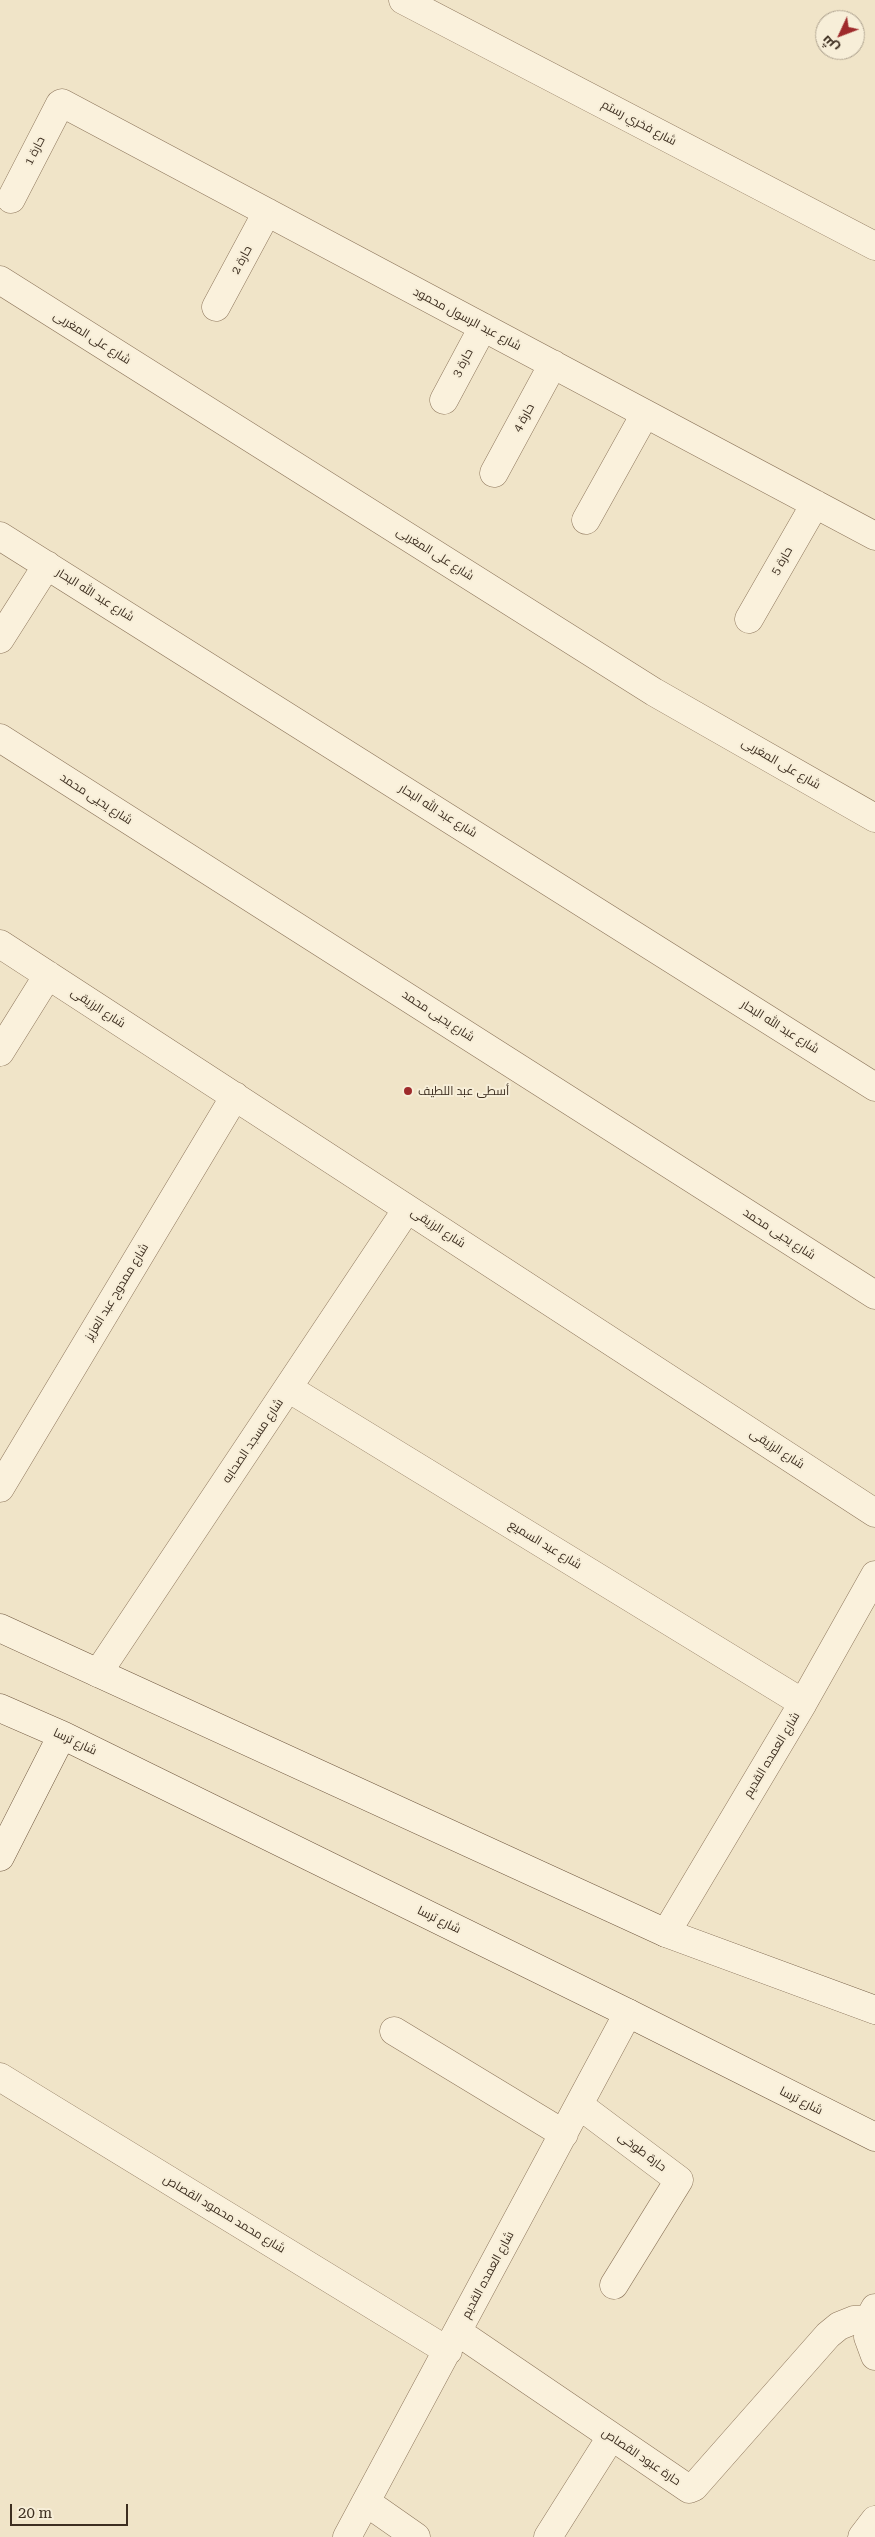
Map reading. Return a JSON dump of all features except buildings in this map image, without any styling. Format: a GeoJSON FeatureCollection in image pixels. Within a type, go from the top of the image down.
{"type":"FeatureCollection","features":[{"type":"Feature","properties":{"kind":"street","name":"شارع فخري رستم"},"geometry":{"type":"LineString","coordinates":[[403,0],[875,246]]}},
{"type":"Feature","properties":{"kind":"street","name":"شارع عبد الرسول محمود"},"geometry":{"type":"LineString","coordinates":[[60,104],[62,103],[875,536]]}},
{"type":"Feature","properties":{"kind":"street","name":"حارة 1"},"geometry":{"type":"LineString","coordinates":[[11,199],[60,104]]}},
{"type":"Feature","properties":{"kind":"street","name":"حارة 2"},"geometry":{"type":"LineString","coordinates":[[216,307],[267,212]]}},
{"type":"Feature","properties":{"kind":"street","name":"شارع على المغربى"},"geometry":{"type":"LineString","coordinates":[[0,280],[654,692],[875,818]]}},
{"type":"Feature","properties":{"kind":"street","name":"حارة 3"},"geometry":{"type":"LineString","coordinates":[[444,400],[483,327]]}},
{"type":"Feature","properties":{"kind":"street","name":"حارة 4"},"geometry":{"type":"LineString","coordinates":[[494,473],[553,364]]}},
{"type":"Feature","properties":{"kind":"street"},"geometry":{"type":"LineString","coordinates":[[586,520],[645,414]]}},
{"type":"Feature","properties":{"kind":"street","name":"حارة 5"},"geometry":{"type":"LineString","coordinates":[[749,619],[814,504]]}},
{"type":"Feature","properties":{"kind":"street","name":"شارع عبد الله البحار"},"geometry":{"type":"LineString","coordinates":[[0,536],[875,1087]]}},
{"type":"Feature","properties":{"kind":"street"},"geometry":{"type":"LineString","coordinates":[[0,639],[47,565]]}},
{"type":"Feature","properties":{"kind":"street","name":"شارع يحيى محمد"},"geometry":{"type":"LineString","coordinates":[[0,738],[875,1295]]}},
{"type":"Feature","properties":{"kind":"street","name":"شارع الرزيقى"},"geometry":{"type":"LineString","coordinates":[[0,944],[875,1513]]}},
{"type":"Feature","properties":{"kind":"street"},"geometry":{"type":"LineString","coordinates":[[0,1052],[48,975]]}},
{"type":"Feature","properties":{"kind":"street","name":"شارع ممدوح عبد العزيز"},"geometry":{"type":"LineString","coordinates":[[0,1488],[235,1096]]}},
{"type":"Feature","properties":{"kind":"street","name":"شارع مسجد الصحابه"},"geometry":{"type":"LineString","coordinates":[[98,1673],[407,1208]]}},
{"type":"Feature","properties":{"kind":"street","name":"شارع عبد السميع"},"geometry":{"type":"LineString","coordinates":[[288,1388],[803,1703]]}},
{"type":"Feature","properties":{"kind":"street","name":"شارع العمده القديم"},"geometry":{"type":"LineString","coordinates":[[666,1933],[803,1703],[875,1575]]}},
{"type":"Feature","properties":{"kind":"street"},"geometry":{"type":"LineString","coordinates":[[0,1628],[666,1933],[875,2009]]}},
{"type":"Feature","properties":{"kind":"street","name":"شارع ترسا"},"geometry":{"type":"LineString","coordinates":[[0,1708],[62,1736],[628,2013],[875,2137]]}},
{"type":"Feature","properties":{"kind":"street"},"geometry":{"type":"LineString","coordinates":[[0,1857],[62,1736]]}},
{"type":"Feature","properties":{"kind":"street","name":"شارع العمده القديم"},"geometry":{"type":"LineString","coordinates":[[347,2537],[628,2013]]}},
{"type":"Feature","properties":{"kind":"street"},"geometry":{"type":"LineString","coordinates":[[394,2031],[564,2134]]}},
{"type":"Feature","properties":{"kind":"street","name":"شارع محمد محمود القصاص"},"geometry":{"type":"LineString","coordinates":[[0,2077],[453,2341]]}},
{"type":"Feature","properties":{"kind":"street","name":"حارة طوخى"},"geometry":{"type":"LineString","coordinates":[[579,2105],[678,2180],[614,2285]]}},
{"type":"Feature","properties":{"kind":"street"},"geometry":{"type":"LineString","coordinates":[[872,2314],[868,2337],[875,2356]]}},
{"type":"Feature","properties":{"kind":"street","name":"حارة عبود القصاص"},"geometry":{"type":"LineString","coordinates":[[453,2341],[611,2437],[687,2489],[692,2489],[828,2335],[839,2326],[872,2314]]}},
{"type":"Feature","properties":{"kind":"street"},"geometry":{"type":"LineString","coordinates":[[548,2537],[611,2437]]}},
{"type":"Feature","properties":{"kind":"street"},"geometry":{"type":"LineString","coordinates":[[366,2502],[416,2537]]}},
{"type":"Feature","properties":{"kind":"street"},"geometry":{"type":"LineString","coordinates":[[862,2537],[875,2520]]}},
{"type":"Feature","properties":{"kind":"place","name":"أسطى عبد اللطيف"},"geometry":{"type":"Point","coordinates":[408,1091]}}]}
